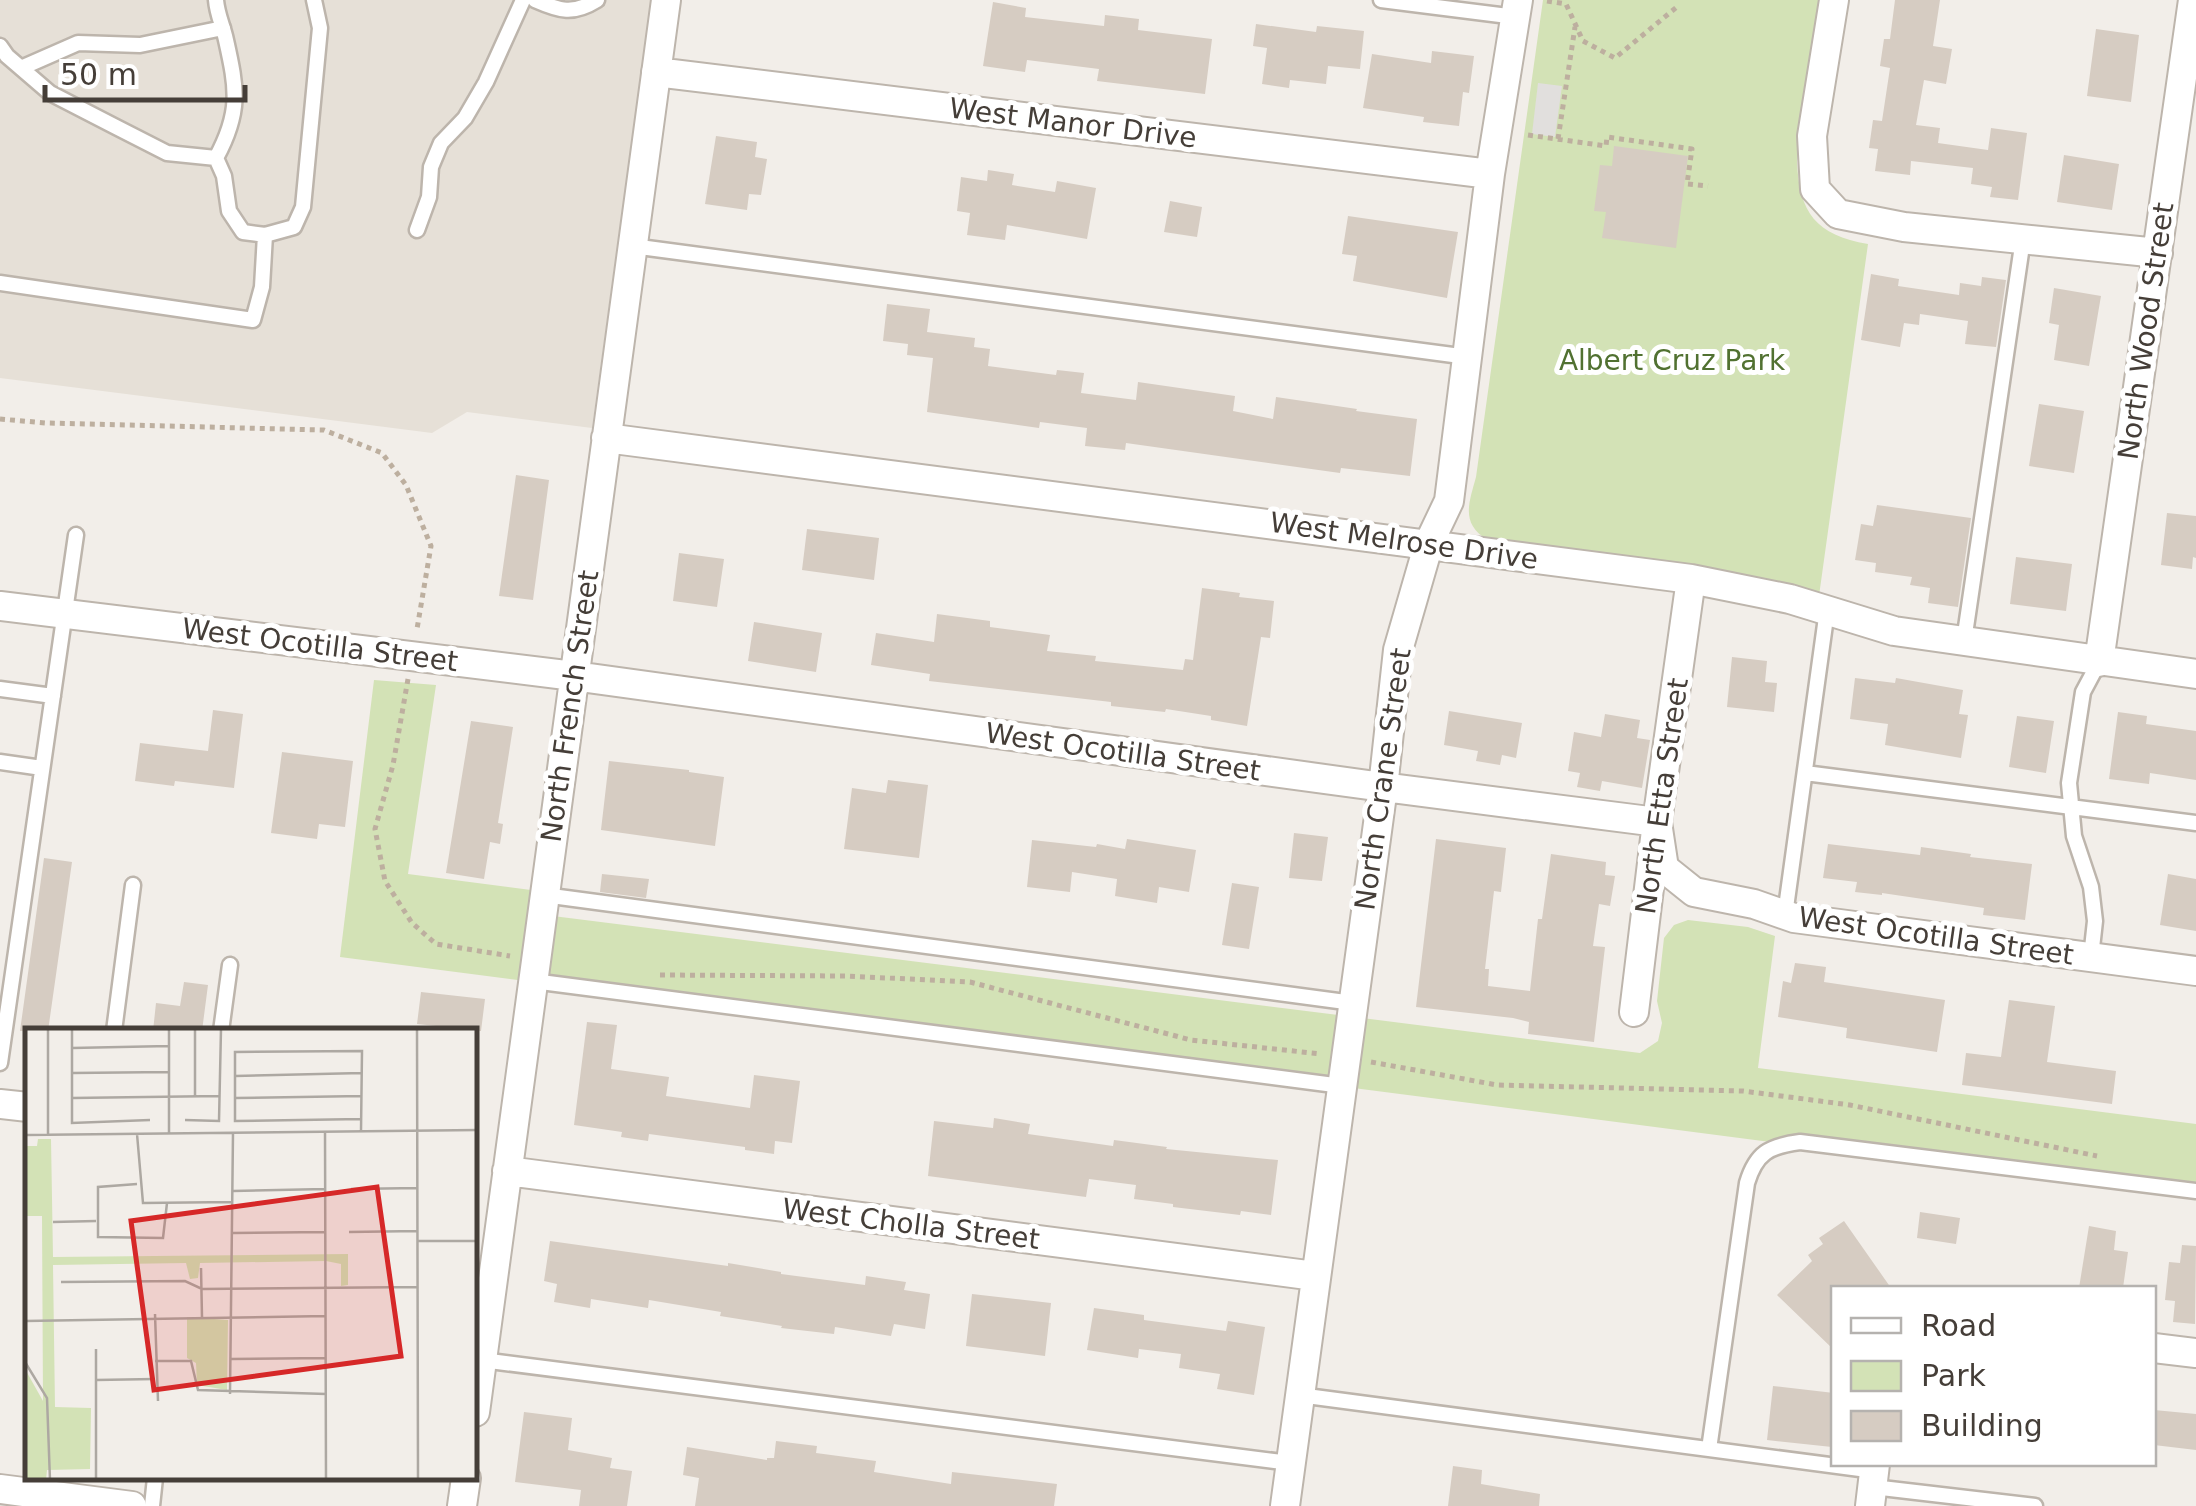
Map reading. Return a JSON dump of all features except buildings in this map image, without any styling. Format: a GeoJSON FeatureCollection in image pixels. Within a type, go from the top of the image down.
{"type":"FeatureCollection","features":[{"type":"Feature","properties":{"kind":"street","name":"North French Street"},"geometry":{"type":"LineString","coordinates":[[478,1390],[666,0]]}},
{"type":"Feature","properties":{"kind":"street"},"geometry":{"type":"LineString","coordinates":[[1834,0],[1812,136],[1815,188],[1838,214],[1904,227],[2158,253]]}},
{"type":"Feature","properties":{"kind":"street","name":"North Wood Street"},"geometry":{"type":"LineString","coordinates":[[2099,662],[2158,253],[2188,94],[2193,0]]}},
{"type":"Feature","properties":{"kind":"street","name":"North Crane Street"},"geometry":{"type":"LineString","coordinates":[[1285,1506],[1383,788],[1398,650],[1429,543],[1449,501],[1490,174],[1517,9]]}},
{"type":"Feature","properties":{"kind":"street","name":"West Manor Drive"},"geometry":{"type":"LineString","coordinates":[[656,72],[1490,174]]}},
{"type":"Feature","properties":{"kind":"street","name":"West Melrose Drive"},"geometry":{"type":"LineString","coordinates":[[606,438],[1692,579],[1790,599],[1894,631],[2196,674]]}},
{"type":"Feature","properties":{"kind":"street","name":"North Etta Street"},"geometry":{"type":"LineString","coordinates":[[1634,1012],[1656,822],[1692,579]]}},
{"type":"Feature","properties":{"kind":"street","name":"West Ocotilla Street"},"geometry":{"type":"LineString","coordinates":[[0,606],[574,676],[1656,822],[1664,868],[1694,892],[1754,904],[1785,915],[2196,971]]}},
{"type":"Feature","properties":{"kind":"street"},"geometry":{"type":"LineString","coordinates":[[0,1104],[25,1107]]}},
{"type":"Feature","properties":{"kind":"street","name":"West Cholla Street"},"geometry":{"type":"LineString","coordinates":[[507,1171],[1315,1276]]}},
{"type":"Feature","properties":{"kind":"street"},"geometry":{"type":"LineString","coordinates":[[2156,1348],[2196,1353]]}},
{"type":"Feature","properties":{"kind":"street"},"geometry":{"type":"LineString","coordinates":[[462,1506],[466,1481]]}},
{"type":"Feature","properties":{"kind":"street"},"geometry":{"type":"LineString","coordinates":[[0,1489],[132,1506]]}},
{"type":"Feature","properties":{"kind":"lane"},"geometry":{"type":"LineString","coordinates":[[214,0],[234,83],[235,113],[216,158]]}},
{"type":"Feature","properties":{"kind":"lane"},"geometry":{"type":"LineString","coordinates":[[216,158],[224,176],[229,211],[243,232],[265,235],[294,227],[303,208],[320,28],[314,0]]}},
{"type":"Feature","properties":{"kind":"lane"},"geometry":{"type":"LineString","coordinates":[[417,230],[430,196],[431,167],[441,143],[465,118],[486,82],[523,0]]}},
{"type":"Feature","properties":{"kind":"lane"},"geometry":{"type":"LineString","coordinates":[[535,0],[557,10],[582,10],[597,0]]}},
{"type":"Feature","properties":{"kind":"lane"},"geometry":{"type":"LineString","coordinates":[[1381,0],[1517,9]]}},
{"type":"Feature","properties":{"kind":"lane"},"geometry":{"type":"LineString","coordinates":[[21,68],[78,42],[140,45],[223,28]]}},
{"type":"Feature","properties":{"kind":"lane"},"geometry":{"type":"LineString","coordinates":[[0,46],[50,93],[167,153],[216,158]]}},
{"type":"Feature","properties":{"kind":"lane"},"geometry":{"type":"LineString","coordinates":[[0,283],[253,320],[262,287],[265,235]]}},
{"type":"Feature","properties":{"kind":"lane"},"geometry":{"type":"LineString","coordinates":[[1964,641],[2023,239]]}},
{"type":"Feature","properties":{"kind":"lane"},"geometry":{"type":"LineString","coordinates":[[632,246],[1468,357]]}},
{"type":"Feature","properties":{"kind":"lane"},"geometry":{"type":"LineString","coordinates":[[0,1064],[76,535]]}},
{"type":"Feature","properties":{"kind":"lane"},"geometry":{"type":"LineString","coordinates":[[1785,915],[1827,610]]}},
{"type":"Feature","properties":{"kind":"lane"},"geometry":{"type":"LineString","coordinates":[[2092,957],[2092,886],[2074,836],[2069,783],[2082,692],[2099,662]]}},
{"type":"Feature","properties":{"kind":"lane"},"geometry":{"type":"LineString","coordinates":[[0,689],[53,696]]}},
{"type":"Feature","properties":{"kind":"lane"},"geometry":{"type":"LineString","coordinates":[[0,762],[42,768]]}},
{"type":"Feature","properties":{"kind":"lane"},"geometry":{"type":"LineString","coordinates":[[1805,773],[2196,823]]}},
{"type":"Feature","properties":{"kind":"lane"},"geometry":{"type":"LineString","coordinates":[[114,1028],[133,885]]}},
{"type":"Feature","properties":{"kind":"lane"},"geometry":{"type":"LineString","coordinates":[[544,895],[1353,1003]]}},
{"type":"Feature","properties":{"kind":"lane"},"geometry":{"type":"LineString","coordinates":[[221,1028],[230,965]]}},
{"type":"Feature","properties":{"kind":"lane"},"geometry":{"type":"LineString","coordinates":[[534,971],[1342,1086]]}},
{"type":"Feature","properties":{"kind":"lane"},"geometry":{"type":"LineString","coordinates":[[1709,1449],[1747,1183],[1753,1164],[1780,1144],[1800,1142],[2196,1191]]}},
{"type":"Feature","properties":{"kind":"lane"},"geometry":{"type":"LineString","coordinates":[[482,1360],[1290,1463]]}},
{"type":"Feature","properties":{"kind":"lane"},"geometry":{"type":"LineString","coordinates":[[1299,1394],[1709,1449],[1873,1482],[2035,1506]]}},
{"type":"Feature","properties":{"kind":"lane"},"geometry":{"type":"LineString","coordinates":[[152,1506],[155,1481]]}},
{"type":"Feature","properties":{"kind":"path"},"geometry":{"type":"LineString","coordinates":[[1547,0],[1566,4],[1583,40],[1615,58],[1678,6]]}},
{"type":"Feature","properties":{"kind":"path"},"geometry":{"type":"LineString","coordinates":[[1558,140],[1576,24]]}},
{"type":"Feature","properties":{"kind":"path"},"geometry":{"type":"LineString","coordinates":[[1528,135],[1606,146],[1607,138],[1692,149],[1688,184],[1708,186]]}},
{"type":"Feature","properties":{"kind":"path"},"geometry":{"type":"LineString","coordinates":[[0,420],[324,430],[382,453],[406,485],[431,546],[393,765],[374,829],[385,881],[412,923],[436,944],[534,971]]}},
{"type":"Feature","properties":{"kind":"path"},"geometry":{"type":"LineString","coordinates":[[656,975],[846,976],[970,982],[1191,1040],[1346,1057],[1497,1084],[1743,1091],[1850,1105],[2103,1157]]}},
{"type":"Feature","properties":{"kind":"shaded area"},"geometry":{"type":"Polygon","coordinates":[[[0,0],[651,0],[592,428],[467,412],[432,433],[0,378],[0,0]]]}},
{"type":"Feature","properties":{"kind":"shaded area"},"geometry":{"type":"Polygon","coordinates":[[[1538,83],[1562,86],[1555,137],[1532,134],[1538,83]]]}},
{"type":"Feature","properties":{"kind":"green space","name":"Albert Cruz Park"},"geometry":{"type":"Polygon","coordinates":[[[1543,0],[1819,0],[1797,161],[1798,179],[1814,219],[1835,235],[1868,244],[1818,603],[1488,540],[1473,527],[1469,504],[1476,477],[1543,0]]]}},
{"type":"Feature","properties":{"kind":"green space"},"geometry":{"type":"Polygon","coordinates":[[[374,680],[436,685],[408,874],[531,890],[529,913],[1640,1053],[1658,1041],[1662,1023],[1657,1001],[1664,938],[1674,925],[1688,920],[1748,927],[1775,936],[1758,1068],[2196,1124],[2196,1197],[340,957],[374,680]]]}}]}
